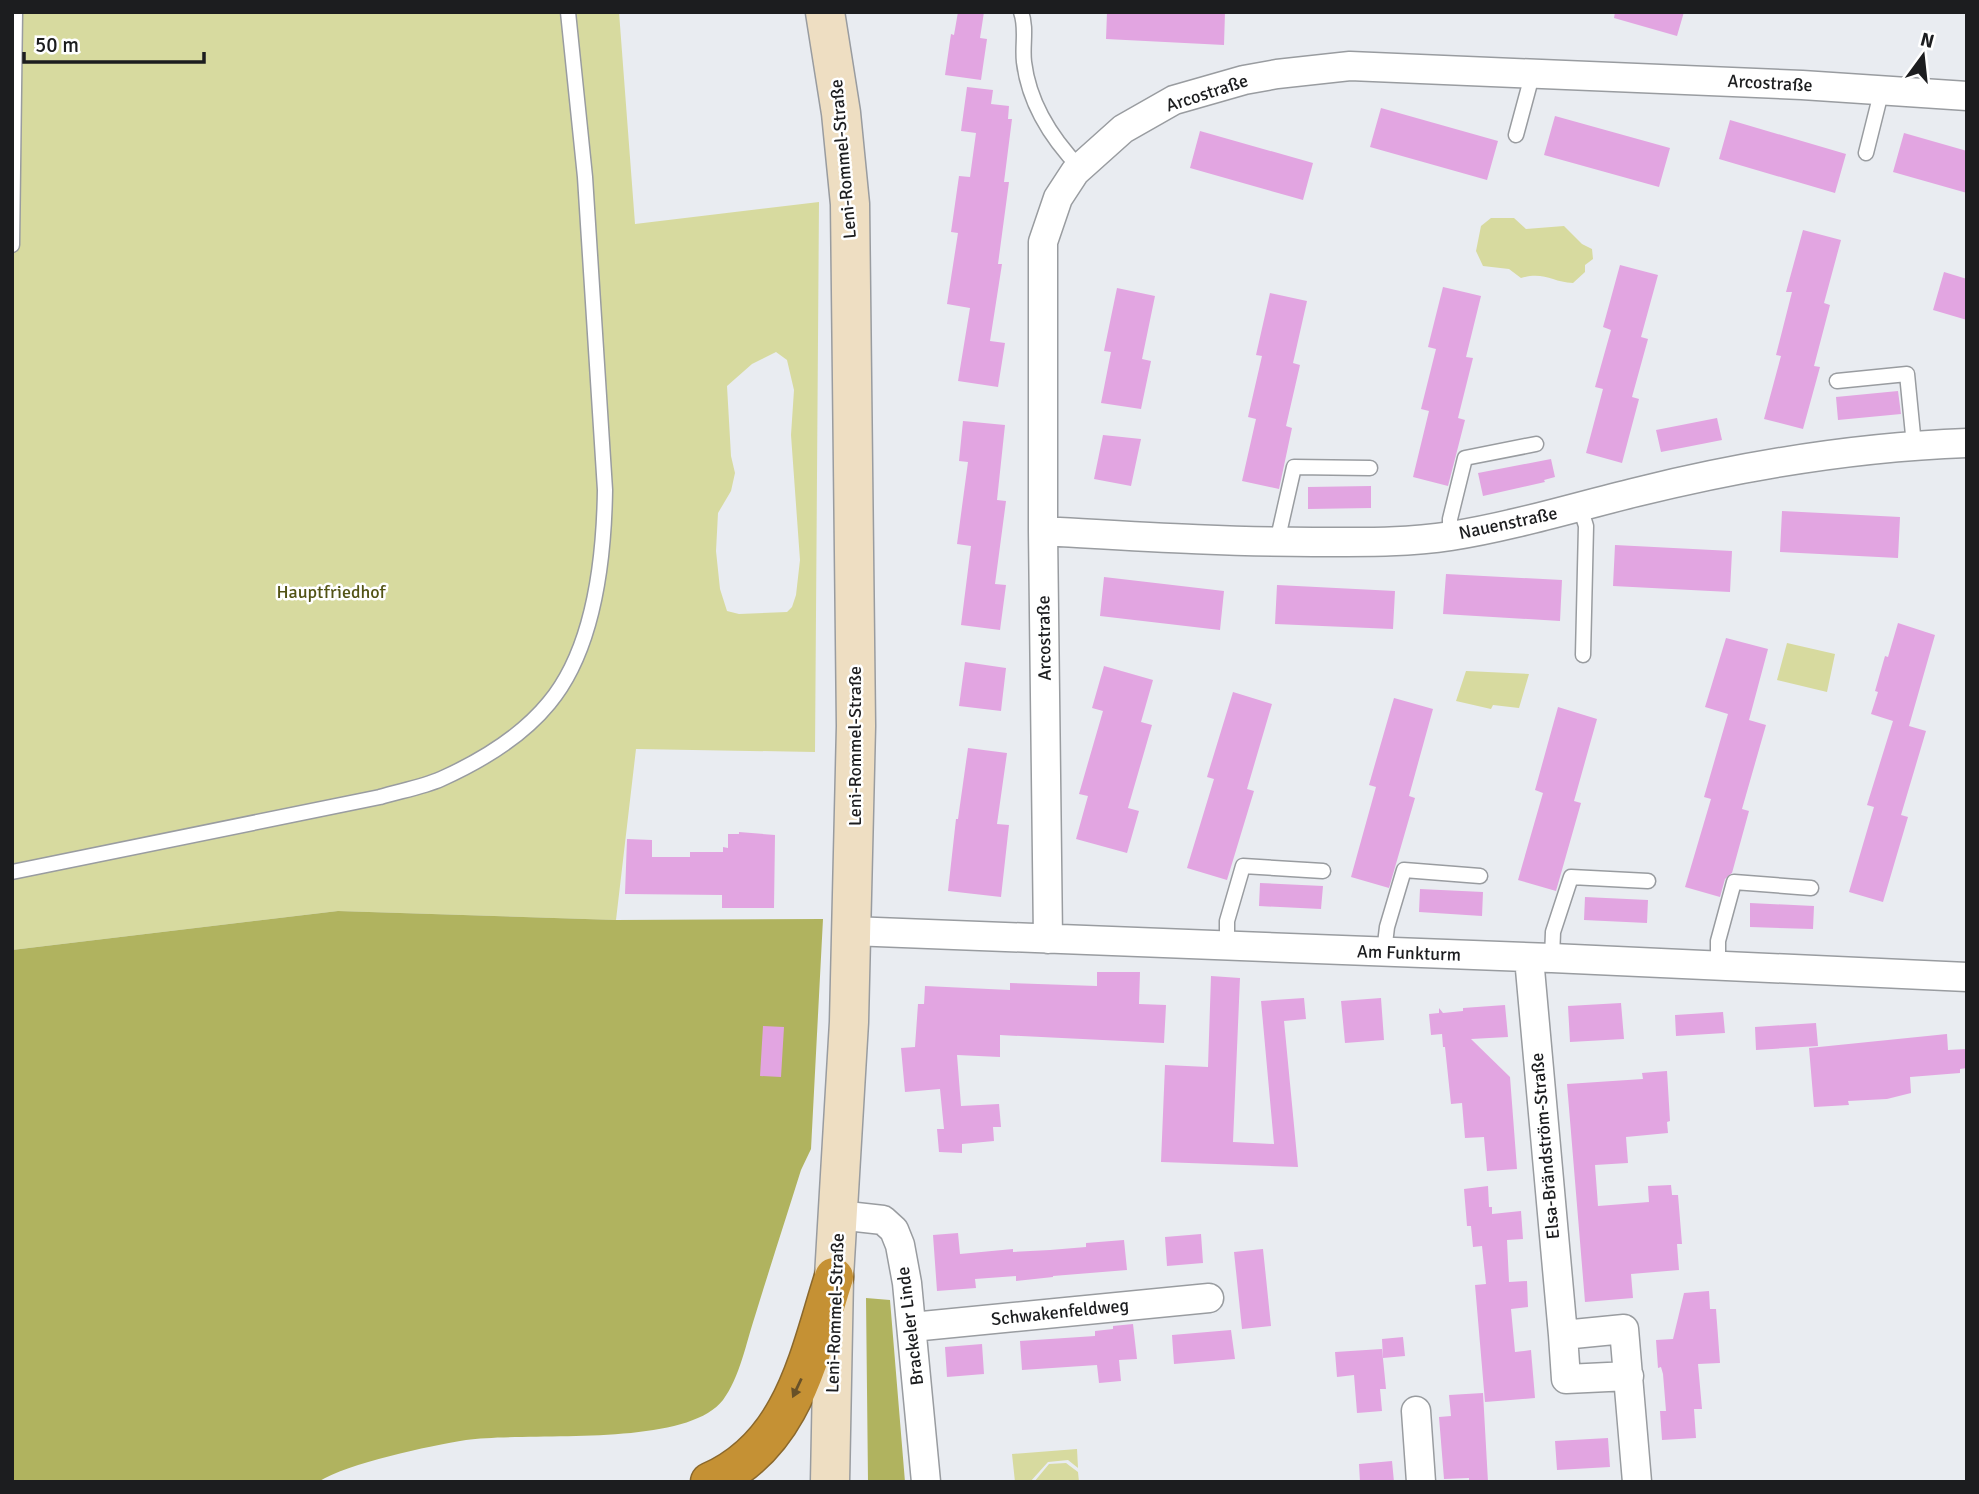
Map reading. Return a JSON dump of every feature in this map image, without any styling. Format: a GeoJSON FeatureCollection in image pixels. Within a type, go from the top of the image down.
{"type":"FeatureCollection","features":[{"type":"Feature","properties":{"kind":"highway"},"geometry":{"type":"LineString","coordinates":[[710,1482],[751,1458],[780,1424],[801,1381],[834,1277]]}},
{"type":"Feature","properties":{"kind":"main road","name":"Leni-Rommel-Straße"},"geometry":{"type":"LineString","coordinates":[[825,12],[841,113],[850,204],[856,713],[848,1035],[834,1277],[830,1482]]}},
{"type":"Feature","properties":{"kind":"street","name":"Arcostraße"},"geometry":{"type":"LineString","coordinates":[[1048,939],[1043,242],[1058,198],[1080,168],[1123,129],[1174,100],[1244,80],[1350,66],[1534,72],[1882,89],[1967,96]]}},
{"type":"Feature","properties":{"kind":"street","name":"Nauenstraße"},"geometry":{"type":"LineString","coordinates":[[1043,531],[1277,542],[1368,542],[1450,536],[1515,524],[1741,469],[1815,455],[1914,445],[1967,443]]}},
{"type":"Feature","properties":{"kind":"street","name":"Am Funkturm"},"geometry":{"type":"LineString","coordinates":[[851,931],[1967,977]]}},
{"type":"Feature","properties":{"kind":"street","name":"Elsa-Brändström-Straße"},"geometry":{"type":"LineString","coordinates":[[1540,958],[1566,1379],[1629,1376]]}},
{"type":"Feature","properties":{"kind":"street","name":"Brackeler Linde"},"geometry":{"type":"LineString","coordinates":[[838,1215],[883,1220],[894,1230],[900,1245],[912,1327],[926,1482]]}},
{"type":"Feature","properties":{"kind":"street","name":"Schwakenfeldweg"},"geometry":{"type":"LineString","coordinates":[[912,1327],[1209,1298]]}},
{"type":"Feature","properties":{"kind":"street"},"geometry":{"type":"LineString","coordinates":[[1563,1335],[1624,1329],[1637,1482]]}},
{"type":"Feature","properties":{"kind":"street"},"geometry":{"type":"LineString","coordinates":[[1416,1411],[1421,1482]]}},
{"type":"Feature","properties":{"kind":"lane"},"geometry":{"type":"LineString","coordinates":[[12,244],[15,12]]}},
{"type":"Feature","properties":{"kind":"lane"},"geometry":{"type":"LineString","coordinates":[[12,872],[380,797],[440,780],[523,730],[550,702],[569,675],[595,597],[604,530],[605,490],[584,177],[568,12]]}},
{"type":"Feature","properties":{"kind":"lane"},"geometry":{"type":"LineString","coordinates":[[1021,12],[1024,21],[1024,62],[1031,89],[1044,122],[1060,147],[1080,168]]}},
{"type":"Feature","properties":{"kind":"lane"},"geometry":{"type":"LineString","coordinates":[[1516,135],[1534,72]]}},
{"type":"Feature","properties":{"kind":"lane"},"geometry":{"type":"LineString","coordinates":[[1866,153],[1882,89]]}},
{"type":"Feature","properties":{"kind":"lane"},"geometry":{"type":"LineString","coordinates":[[1837,381],[1907,374],[1914,445]]}},
{"type":"Feature","properties":{"kind":"lane"},"geometry":{"type":"LineString","coordinates":[[1450,536],[1450,519],[1465,458],[1535,444]]}},
{"type":"Feature","properties":{"kind":"lane"},"geometry":{"type":"LineString","coordinates":[[1277,542],[1294,467],[1370,468]]}},
{"type":"Feature","properties":{"kind":"lane"},"geometry":{"type":"LineString","coordinates":[[1580,507],[1586,526],[1583,655]]}},
{"type":"Feature","properties":{"kind":"lane"},"geometry":{"type":"LineString","coordinates":[[1227,945],[1227,921],[1243,866],[1323,871]]}},
{"type":"Feature","properties":{"kind":"lane"},"geometry":{"type":"LineString","coordinates":[[1384,952],[1387,927],[1404,870],[1480,876]]}},
{"type":"Feature","properties":{"kind":"lane"},"geometry":{"type":"LineString","coordinates":[[1540,958],[1571,877],[1648,881]]}},
{"type":"Feature","properties":{"kind":"lane"},"geometry":{"type":"LineString","coordinates":[[1718,966],[1718,941],[1734,882],[1811,888]]}},
{"type":"Feature","properties":{"kind":"green space","name":"Hauptfriedhof"},"geometry":{"type":"Polygon","coordinates":[[[12,12],[619,12],[635,224],[819,202],[815,752],[636,749],[616,920],[338,911],[12,950],[12,12]],[[776,352],[752,364],[727,386],[731,456],[735,473],[731,491],[718,513],[716,551],[720,589],[727,611],[739,614],[787,612],[796,595],[800,560],[791,435],[794,390],[787,360],[776,352]]]}},
{"type":"Feature","properties":{"kind":"green space"},"geometry":{"type":"Polygon","coordinates":[[[1491,218],[1514,218],[1526,229],[1564,226],[1582,244],[1592,249],[1593,259],[1585,265],[1585,272],[1573,283],[1542,276],[1521,278],[1509,269],[1483,266],[1476,251],[1481,226],[1491,218]]]}},
{"type":"Feature","properties":{"kind":"green space"},"geometry":{"type":"Polygon","coordinates":[[[1787,643],[1835,654],[1827,692],[1777,680],[1787,643]]]}},
{"type":"Feature","properties":{"kind":"green space"},"geometry":{"type":"Polygon","coordinates":[[[1466,671],[1529,674],[1519,708],[1493,705],[1491,709],[1456,701],[1466,671]]]}},
{"type":"Feature","properties":{"kind":"green space"},"geometry":{"type":"Polygon","coordinates":[[[338,911],[616,920],[823,919],[811,1149],[801,1170],[742,1360],[729,1391],[723,1400],[704,1415],[675,1426],[603,1435],[466,1440],[368,1462],[318,1482],[12,1482],[12,950],[338,911]]]}},
{"type":"Feature","properties":{"kind":"green space"},"geometry":{"type":"Polygon","coordinates":[[[866,1298],[890,1300],[905,1482],[868,1482],[866,1298]]]}},
{"type":"Feature","properties":{"kind":"green space"},"geometry":{"type":"Polygon","coordinates":[[[1077,1449],[1078,1468],[1068,1460],[1048,1462],[1030,1482],[1015,1482],[1012,1454],[1077,1449]]]}},
{"type":"Feature","properties":{"kind":"green space"},"geometry":{"type":"Polygon","coordinates":[[[1066,1463],[1078,1472],[1079,1482],[1034,1482],[1049,1464],[1066,1463]]]}},
{"type":"Feature","properties":{"kind":"building"},"geometry":{"type":"Polygon","coordinates":[[[958,12],[984,12],[980,38],[987,39],[981,80],[945,75],[951,34],[954,35],[958,12]]]}},
{"type":"Feature","properties":{"kind":"building"},"geometry":{"type":"Polygon","coordinates":[[[1107,12],[1225,12],[1224,45],[1106,39],[1107,12]]]}},
{"type":"Feature","properties":{"kind":"building"},"geometry":{"type":"Polygon","coordinates":[[[1615,12],[1684,12],[1677,36],[1614,18],[1615,12]]]}},
{"type":"Feature","properties":{"kind":"building"},"geometry":{"type":"Polygon","coordinates":[[[967,87],[993,90],[991,104],[1009,106],[1008,119],[1012,119],[1004,182],[1009,182],[998,264],[1002,264],[990,341],[1005,343],[998,387],[958,381],[970,308],[947,304],[958,233],[951,232],[959,176],[970,177],[976,133],[961,131],[967,87]]]}},
{"type":"Feature","properties":{"kind":"building"},"geometry":{"type":"Polygon","coordinates":[[[1381,108],[1498,141],[1487,180],[1370,147],[1381,108]]]}},
{"type":"Feature","properties":{"kind":"building"},"geometry":{"type":"Polygon","coordinates":[[[1555,116],[1670,148],[1659,187],[1544,155],[1555,116]]]}},
{"type":"Feature","properties":{"kind":"building"},"geometry":{"type":"Polygon","coordinates":[[[1730,120],[1846,154],[1835,193],[1719,159],[1730,120]]]}},
{"type":"Feature","properties":{"kind":"building"},"geometry":{"type":"Polygon","coordinates":[[[1200,131],[1313,163],[1303,200],[1190,168],[1200,131]]]}},
{"type":"Feature","properties":{"kind":"building"},"geometry":{"type":"Polygon","coordinates":[[[1904,133],[1967,151],[1967,193],[1893,172],[1904,133]]]}},
{"type":"Feature","properties":{"kind":"building"},"geometry":{"type":"Polygon","coordinates":[[[1803,230],[1841,240],[1824,303],[1830,305],[1814,366],[1820,367],[1803,429],[1764,419],[1781,356],[1776,355],[1792,292],[1786,292],[1803,230]]]}},
{"type":"Feature","properties":{"kind":"building"},"geometry":{"type":"Polygon","coordinates":[[[1620,265],[1658,275],[1641,337],[1648,339],[1632,397],[1639,399],[1622,463],[1586,453],[1603,389],[1595,387],[1611,330],[1603,327],[1620,265]]]}},
{"type":"Feature","properties":{"kind":"building"},"geometry":{"type":"Polygon","coordinates":[[[1944,272],[1967,279],[1967,320],[1933,310],[1944,272]]]}},
{"type":"Feature","properties":{"kind":"building"},"geometry":{"type":"Polygon","coordinates":[[[1443,287],[1481,296],[1466,357],[1473,358],[1458,418],[1465,420],[1448,486],[1413,477],[1429,411],[1421,409],[1436,349],[1428,347],[1443,287]]]}},
{"type":"Feature","properties":{"kind":"building"},"geometry":{"type":"Polygon","coordinates":[[[1117,288],[1155,296],[1142,359],[1151,361],[1141,409],[1101,403],[1111,352],[1104,351],[1117,288]]]}},
{"type":"Feature","properties":{"kind":"building"},"geometry":{"type":"Polygon","coordinates":[[[1270,293],[1307,301],[1293,363],[1300,365],[1286,426],[1292,428],[1279,489],[1242,481],[1256,419],[1248,417],[1262,356],[1256,355],[1270,293]]]}},
{"type":"Feature","properties":{"kind":"building"},"geometry":{"type":"Polygon","coordinates":[[[1898,391],[1901,414],[1838,420],[1836,397],[1898,391]]]}},
{"type":"Feature","properties":{"kind":"building"},"geometry":{"type":"Polygon","coordinates":[[[1717,418],[1722,440],[1661,452],[1656,430],[1717,418]]]}},
{"type":"Feature","properties":{"kind":"building"},"geometry":{"type":"Polygon","coordinates":[[[963,421],[1005,425],[997,500],[1006,501],[995,584],[1006,585],[1000,630],[961,625],[971,546],[957,544],[968,462],[959,461],[963,421]]]}},
{"type":"Feature","properties":{"kind":"building"},"geometry":{"type":"Polygon","coordinates":[[[1103,435],[1141,439],[1131,486],[1094,479],[1103,435]]]}},
{"type":"Feature","properties":{"kind":"building"},"geometry":{"type":"Polygon","coordinates":[[[1551,459],[1555,477],[1544,480],[1545,482],[1483,496],[1478,473],[1551,459]]]}},
{"type":"Feature","properties":{"kind":"building"},"geometry":{"type":"Polygon","coordinates":[[[1371,486],[1371,508],[1308,509],[1308,487],[1371,486]]]}},
{"type":"Feature","properties":{"kind":"building"},"geometry":{"type":"Polygon","coordinates":[[[1782,511],[1900,517],[1898,558],[1780,552],[1782,511]]]}},
{"type":"Feature","properties":{"kind":"building"},"geometry":{"type":"Polygon","coordinates":[[[1615,545],[1732,551],[1730,592],[1613,586],[1615,545]]]}},
{"type":"Feature","properties":{"kind":"building"},"geometry":{"type":"Polygon","coordinates":[[[1446,574],[1562,580],[1560,621],[1443,614],[1446,574]]]}},
{"type":"Feature","properties":{"kind":"building"},"geometry":{"type":"Polygon","coordinates":[[[1104,577],[1224,591],[1220,630],[1100,616],[1104,577]]]}},
{"type":"Feature","properties":{"kind":"building"},"geometry":{"type":"Polygon","coordinates":[[[1277,585],[1395,591],[1393,629],[1275,624],[1277,585]]]}},
{"type":"Feature","properties":{"kind":"building"},"geometry":{"type":"Polygon","coordinates":[[[1898,623],[1935,635],[1909,726],[1926,731],[1901,815],[1908,817],[1883,902],[1849,892],[1874,807],[1867,805],[1893,721],[1871,714],[1885,656],[1888,657],[1898,623]]]}},
{"type":"Feature","properties":{"kind":"building"},"geometry":{"type":"Polygon","coordinates":[[[1726,638],[1768,649],[1749,720],[1766,725],[1742,809],[1749,811],[1732,873],[1725,879],[1720,897],[1685,887],[1711,799],[1704,797],[1728,714],[1705,707],[1726,638]]]}},
{"type":"Feature","properties":{"kind":"building"},"geometry":{"type":"Polygon","coordinates":[[[965,662],[1006,668],[1001,711],[959,706],[965,662]]]}},
{"type":"Feature","properties":{"kind":"building"},"geometry":{"type":"Polygon","coordinates":[[[1104,666],[1153,680],[1141,722],[1152,725],[1128,808],[1139,811],[1127,853],[1076,839],[1088,796],[1079,794],[1103,711],[1092,708],[1104,666]]]}},
{"type":"Feature","properties":{"kind":"building"},"geometry":{"type":"Polygon","coordinates":[[[1233,692],[1272,704],[1247,789],[1254,791],[1227,880],[1187,868],[1214,779],[1207,777],[1233,692]]]}},
{"type":"Feature","properties":{"kind":"building"},"geometry":{"type":"Polygon","coordinates":[[[1394,698],[1433,709],[1409,796],[1415,798],[1389,888],[1351,877],[1376,787],[1369,785],[1394,698]]]}},
{"type":"Feature","properties":{"kind":"building"},"geometry":{"type":"Polygon","coordinates":[[[1558,707],[1597,719],[1574,801],[1581,803],[1556,891],[1518,880],[1543,793],[1535,790],[1558,707]]]}},
{"type":"Feature","properties":{"kind":"building"},"geometry":{"type":"Polygon","coordinates":[[[968,748],[1007,753],[997,824],[1009,825],[1001,897],[948,891],[968,748]]]}},
{"type":"Feature","properties":{"kind":"building"},"geometry":{"type":"Polygon","coordinates":[[[739,832],[775,835],[774,908],[722,908],[722,895],[625,894],[627,839],[652,840],[652,857],[690,857],[690,852],[723,852],[723,847],[728,848],[728,834],[739,832]]]}},
{"type":"Feature","properties":{"kind":"building"},"geometry":{"type":"Polygon","coordinates":[[[1260,883],[1323,886],[1321,909],[1259,906],[1260,883]]]}},
{"type":"Feature","properties":{"kind":"building"},"geometry":{"type":"Polygon","coordinates":[[[1420,889],[1483,892],[1482,916],[1419,912],[1420,889]]]}},
{"type":"Feature","properties":{"kind":"building"},"geometry":{"type":"Polygon","coordinates":[[[1585,897],[1648,900],[1647,923],[1584,920],[1585,897]]]}},
{"type":"Feature","properties":{"kind":"building"},"geometry":{"type":"Polygon","coordinates":[[[1750,903],[1814,906],[1813,929],[1750,927],[1750,903]]]}},
{"type":"Feature","properties":{"kind":"building"},"geometry":{"type":"Polygon","coordinates":[[[1097,972],[1140,972],[1139,1004],[1166,1005],[1164,1043],[1000,1035],[1000,1057],[957,1055],[961,1106],[999,1104],[1001,1127],[993,1127],[994,1141],[962,1144],[962,1153],[939,1152],[937,1129],[944,1129],[940,1089],[905,1092],[901,1048],[915,1047],[918,1004],[924,1004],[925,986],[1010,990],[1010,983],[1097,986],[1097,972]]]}},
{"type":"Feature","properties":{"kind":"building"},"geometry":{"type":"Polygon","coordinates":[[[1211,976],[1240,978],[1233,1142],[1274,1144],[1261,1001],[1304,998],[1306,1019],[1284,1021],[1298,1167],[1161,1162],[1165,1065],[1208,1067],[1211,976]]]}},
{"type":"Feature","properties":{"kind":"building"},"geometry":{"type":"Polygon","coordinates":[[[1381,998],[1384,1040],[1345,1043],[1341,1001],[1381,998]]]}},
{"type":"Feature","properties":{"kind":"building"},"geometry":{"type":"Polygon","coordinates":[[[1621,1003],[1624,1039],[1570,1042],[1568,1006],[1621,1003]]]}},
{"type":"Feature","properties":{"kind":"building"},"geometry":{"type":"Polygon","coordinates":[[[1505,1005],[1508,1037],[1471,1039],[1510,1077],[1517,1169],[1487,1171],[1484,1137],[1465,1138],[1462,1103],[1451,1104],[1442,1034],[1431,1035],[1429,1014],[1439,1013],[1439,1008],[1443,1013],[1463,1011],[1463,1008],[1505,1005]]]}},
{"type":"Feature","properties":{"kind":"building"},"geometry":{"type":"Polygon","coordinates":[[[1723,1012],[1725,1033],[1676,1036],[1675,1015],[1723,1012]]]}},
{"type":"Feature","properties":{"kind":"building"},"geometry":{"type":"Polygon","coordinates":[[[1816,1023],[1818,1046],[1756,1050],[1755,1027],[1816,1023]]]}},
{"type":"Feature","properties":{"kind":"building"},"geometry":{"type":"Polygon","coordinates":[[[763,1026],[784,1027],[781,1077],[760,1076],[763,1026]]]}},
{"type":"Feature","properties":{"kind":"building"},"geometry":{"type":"Polygon","coordinates":[[[1947,1034],[1948,1050],[1967,1049],[1967,1068],[1960,1069],[1960,1073],[1910,1077],[1911,1093],[1887,1099],[1848,1101],[1849,1105],[1814,1107],[1809,1048],[1947,1034]]]}},
{"type":"Feature","properties":{"kind":"building"},"geometry":{"type":"Polygon","coordinates":[[[1667,1071],[1670,1121],[1667,1122],[1668,1133],[1626,1137],[1628,1163],[1595,1165],[1598,1206],[1649,1202],[1648,1186],[1671,1185],[1672,1195],[1678,1195],[1682,1244],[1677,1244],[1679,1270],[1631,1274],[1633,1298],[1585,1302],[1567,1084],[1643,1079],[1642,1073],[1667,1071]]]}},
{"type":"Feature","properties":{"kind":"building"},"geometry":{"type":"Polygon","coordinates":[[[1488,1186],[1492,1214],[1521,1211],[1523,1239],[1507,1240],[1509,1282],[1527,1281],[1528,1307],[1511,1309],[1515,1352],[1531,1350],[1535,1398],[1485,1402],[1475,1285],[1486,1284],[1482,1246],[1473,1247],[1471,1226],[1467,1226],[1464,1189],[1488,1186]]]}},
{"type":"Feature","properties":{"kind":"building"},"geometry":{"type":"Polygon","coordinates":[[[958,1233],[960,1254],[1086,1247],[1086,1243],[1124,1240],[1127,1270],[1016,1281],[1016,1276],[975,1279],[976,1288],[937,1291],[933,1235],[958,1233]]]}},
{"type":"Feature","properties":{"kind":"building"},"geometry":{"type":"Polygon","coordinates":[[[1201,1234],[1203,1263],[1167,1266],[1165,1237],[1201,1234]]]}},
{"type":"Feature","properties":{"kind":"building"},"geometry":{"type":"Polygon","coordinates":[[[1263,1249],[1271,1326],[1242,1329],[1234,1252],[1263,1249]]]}},
{"type":"Feature","properties":{"kind":"building"},"geometry":{"type":"Polygon","coordinates":[[[1709,1291],[1710,1309],[1716,1309],[1720,1363],[1698,1364],[1702,1409],[1694,1409],[1696,1438],[1662,1440],[1660,1411],[1666,1411],[1663,1374],[1661,1367],[1658,1368],[1656,1340],[1673,1339],[1684,1293],[1709,1291]]]}},
{"type":"Feature","properties":{"kind":"building"},"geometry":{"type":"Polygon","coordinates":[[[1133,1324],[1137,1359],[1119,1360],[1121,1381],[1099,1383],[1097,1365],[1022,1370],[1020,1341],[1095,1336],[1095,1331],[1133,1324]]]}},
{"type":"Feature","properties":{"kind":"building"},"geometry":{"type":"Polygon","coordinates":[[[1231,1330],[1235,1359],[1174,1364],[1172,1335],[1231,1330]]]}},
{"type":"Feature","properties":{"kind":"building"},"geometry":{"type":"Polygon","coordinates":[[[1403,1337],[1405,1356],[1383,1358],[1382,1339],[1403,1337]]]}},
{"type":"Feature","properties":{"kind":"building"},"geometry":{"type":"Polygon","coordinates":[[[982,1344],[984,1374],[947,1377],[945,1347],[982,1344]]]}},
{"type":"Feature","properties":{"kind":"building"},"geometry":{"type":"Polygon","coordinates":[[[1382,1349],[1386,1389],[1380,1389],[1382,1411],[1357,1413],[1354,1375],[1337,1377],[1335,1352],[1382,1349]]]}},
{"type":"Feature","properties":{"kind":"building"},"geometry":{"type":"Polygon","coordinates":[[[1483,1393],[1488,1482],[1469,1482],[1469,1478],[1444,1479],[1439,1417],[1451,1416],[1449,1395],[1483,1393]]]}},
{"type":"Feature","properties":{"kind":"building"},"geometry":{"type":"Polygon","coordinates":[[[1608,1438],[1610,1467],[1557,1470],[1555,1441],[1608,1438]]]}},
{"type":"Feature","properties":{"kind":"building"},"geometry":{"type":"Polygon","coordinates":[[[1392,1461],[1394,1482],[1360,1482],[1359,1464],[1392,1461]]]}}]}
